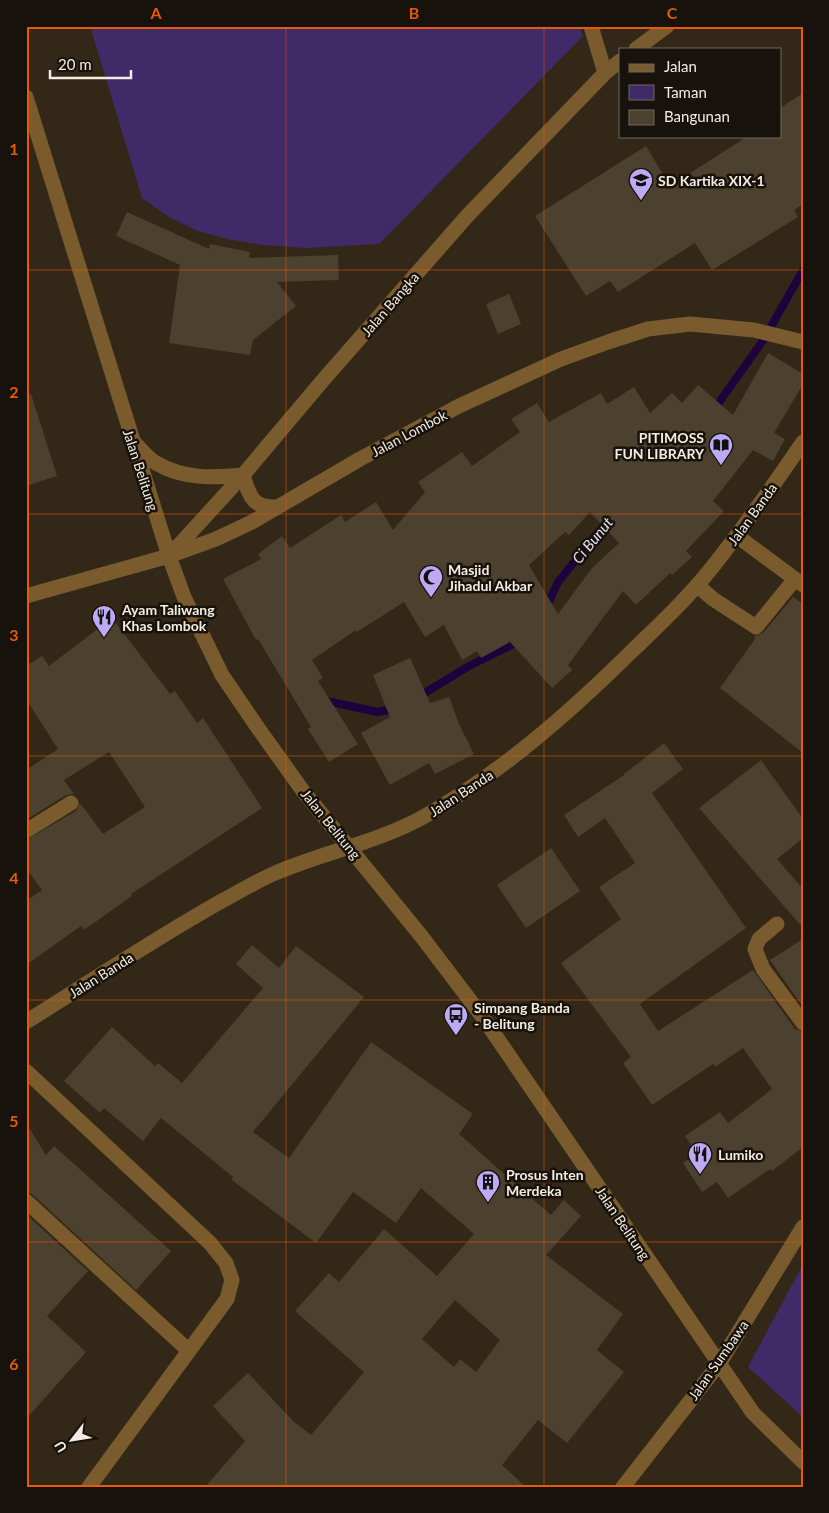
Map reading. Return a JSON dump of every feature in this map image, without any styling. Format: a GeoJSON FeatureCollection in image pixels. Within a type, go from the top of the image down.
{"type":"FeatureCollection","features":[{"type":"Feature","properties":{"kind":"street"},"geometry":{"type":"LineString","coordinates":[[591,26],[605,73]]}},
{"type":"Feature","properties":{"kind":"street"},"geometry":{"type":"LineString","coordinates":[[637,48],[667,26]]}},
{"type":"Feature","properties":{"kind":"street","name":"Jalan Bangka"},"geometry":{"type":"LineString","coordinates":[[169,556],[243,475],[330,372],[468,215],[605,73],[619,62]]}},
{"type":"Feature","properties":{"kind":"street","name":"Jalan Belitung"},"geometry":{"type":"LineString","coordinates":[[26,97],[169,556],[184,597],[222,675],[303,791],[422,937],[482,1016],[753,1413],[803,1462]]}},
{"type":"Feature","properties":{"kind":"street","name":"Jalan Lombok"},"geometry":{"type":"LineString","coordinates":[[26,596],[169,556],[216,539],[252,522],[360,459],[459,406],[571,355],[648,329],[690,324],[754,330],[803,342]]}},
{"type":"Feature","properties":{"kind":"street"},"geometry":{"type":"LineString","coordinates":[[132,440],[155,462],[186,476],[212,478],[243,475],[249,492],[255,501],[265,508],[278,507]]}},
{"type":"Feature","properties":{"kind":"street","name":"Jalan Banda"},"geometry":{"type":"LineString","coordinates":[[26,1022],[186,921],[271,875],[302,862],[374,839],[425,816],[503,765],[542,735],[587,695],[697,585],[737,536],[803,442]]}},
{"type":"Feature","properties":{"kind":"street"},"geometry":{"type":"LineString","coordinates":[[697,585],[713,599],[756,627],[799,582],[737,536]]}},
{"type":"Feature","properties":{"kind":"street"},"geometry":{"type":"LineString","coordinates":[[26,831],[71,803]]}},
{"type":"Feature","properties":{"kind":"street"},"geometry":{"type":"LineString","coordinates":[[777,924],[759,939],[755,949],[763,969],[803,1023]]}},
{"type":"Feature","properties":{"kind":"street"},"geometry":{"type":"LineString","coordinates":[[26,1071],[210,1243],[226,1263],[232,1280],[227,1298],[89,1487]]}},
{"type":"Feature","properties":{"kind":"street"},"geometry":{"type":"LineString","coordinates":[[26,1201],[189,1350]]}},
{"type":"Feature","properties":{"kind":"street","name":"Jalan Sumbawa"},"geometry":{"type":"LineString","coordinates":[[623,1487],[719,1364],[803,1227]]}},
{"type":"Feature","properties":{"kind":"green space"},"geometry":{"type":"Polygon","coordinates":[[[90,26],[579,26],[583,36],[379,244],[306,248],[263,245],[227,239],[198,231],[169,217],[142,198],[90,26]]]}},
{"type":"Feature","properties":{"kind":"green space"},"geometry":{"type":"Polygon","coordinates":[[[803,1264],[803,1417],[748,1367],[803,1264]]]}},
{"type":"Feature","properties":{"kind":"building","name":"SD Kartika XIX-1"},"geometry":{"type":"Polygon","coordinates":[[[803,93],[803,204],[794,210],[798,217],[712,270],[695,243],[618,292],[610,281],[586,296],[535,216],[646,146],[670,186],[745,138],[782,138],[782,107],[803,93]]]}},
{"type":"Feature","properties":{"kind":"building"},"geometry":{"type":"Polygon","coordinates":[[[127,212],[209,249],[210,244],[250,252],[249,258],[338,255],[339,280],[277,282],[296,306],[253,340],[250,355],[169,343],[180,265],[116,236],[127,212]]]}},
{"type":"Feature","properties":{"kind":"building"},"geometry":{"type":"Polygon","coordinates":[[[509,294],[521,324],[498,334],[486,304],[509,294]]]}},
{"type":"Feature","properties":{"kind":"building"},"geometry":{"type":"Polygon","coordinates":[[[768,353],[803,374],[803,384],[774,433],[785,439],[773,461],[753,450],[713,501],[724,511],[686,551],[692,557],[672,575],[670,573],[636,605],[623,591],[568,665],[572,670],[552,688],[510,642],[481,658],[477,651],[462,660],[444,625],[425,637],[404,602],[357,632],[356,630],[312,660],[323,678],[318,681],[358,744],[329,762],[308,729],[311,727],[258,639],[256,640],[223,579],[261,559],[258,554],[282,536],[290,548],[341,515],[345,522],[376,502],[393,530],[425,492],[418,482],[462,452],[472,466],[520,432],[511,419],[537,403],[549,422],[601,393],[607,404],[634,387],[650,413],[672,393],[682,403],[698,385],[733,415],[768,353]],[[590,512],[569,535],[565,532],[529,565],[558,614],[592,568],[619,543],[590,512]]]}},
{"type":"Feature","properties":{"kind":"building"},"geometry":{"type":"Polygon","coordinates":[[[31,394],[57,476],[26,486],[26,395],[31,394]]]}},
{"type":"Feature","properties":{"kind":"building"},"geometry":{"type":"Polygon","coordinates":[[[793,597],[803,604],[803,753],[720,688],[755,639],[755,636],[763,633],[793,597]]]}},
{"type":"Feature","properties":{"kind":"building"},"geometry":{"type":"Polygon","coordinates":[[[112,618],[170,694],[175,691],[197,723],[203,718],[262,808],[131,894],[132,896],[84,930],[81,926],[26,965],[26,901],[42,890],[26,868],[26,840],[76,811],[80,803],[103,834],[145,807],[109,752],[64,780],[74,794],[66,795],[26,820],[26,770],[58,749],[26,699],[26,666],[42,656],[49,666],[112,618]]]}},
{"type":"Feature","properties":{"kind":"building"},"geometry":{"type":"Polygon","coordinates":[[[410,658],[430,703],[449,697],[459,724],[474,754],[435,774],[429,763],[390,785],[361,733],[390,717],[373,675],[410,658]]]}},
{"type":"Feature","properties":{"kind":"building"},"geometry":{"type":"Polygon","coordinates":[[[664,743],[683,769],[652,793],[746,928],[640,1004],[658,1031],[753,970],[795,1029],[803,1032],[803,1147],[772,1171],[770,1169],[728,1198],[717,1182],[702,1192],[683,1163],[697,1154],[685,1136],[720,1112],[728,1123],[772,1089],[743,1048],[715,1067],[713,1064],[652,1105],[623,1063],[631,1057],[561,963],[621,919],[599,887],[635,863],[605,818],[578,837],[564,815],[624,775],[664,743]]]}},
{"type":"Feature","properties":{"kind":"building"},"geometry":{"type":"Polygon","coordinates":[[[761,760],[803,819],[803,838],[777,859],[803,889],[803,928],[699,808],[761,760]]]}},
{"type":"Feature","properties":{"kind":"building"},"geometry":{"type":"Polygon","coordinates":[[[551,848],[580,891],[526,928],[497,885],[551,848]]]}},
{"type":"Feature","properties":{"kind":"building"},"geometry":{"type":"Polygon","coordinates":[[[803,939],[803,1007],[770,960],[803,939]]]}},
{"type":"Feature","properties":{"kind":"building"},"geometry":{"type":"Polygon","coordinates":[[[252,945],[279,968],[296,946],[364,997],[253,1132],[289,1158],[371,1042],[473,1114],[459,1134],[551,1215],[564,1200],[581,1216],[546,1255],[623,1314],[597,1350],[624,1372],[567,1443],[538,1420],[502,1465],[526,1487],[205,1487],[245,1441],[213,1406],[248,1373],[293,1421],[311,1435],[364,1372],[295,1311],[329,1273],[339,1282],[384,1229],[437,1276],[474,1234],[421,1188],[396,1223],[353,1192],[316,1243],[232,1180],[233,1177],[161,1118],[143,1141],[104,1108],[100,1113],[64,1081],[112,1027],[155,1066],[158,1063],[182,1083],[263,988],[236,964],[252,945]],[[455,1300],[422,1339],[454,1367],[460,1359],[476,1372],[500,1340],[455,1300]]]}},
{"type":"Feature","properties":{"kind":"building"},"geometry":{"type":"Polygon","coordinates":[[[26,1123],[46,1155],[54,1146],[171,1251],[136,1290],[32,1194],[26,1192],[26,1123]]]}},
{"type":"Feature","properties":{"kind":"building"},"geometry":{"type":"Polygon","coordinates":[[[26,1214],[88,1271],[47,1316],[86,1352],[26,1419],[26,1214]]]}},
{"type":"Feature","properties":{"kind":"waterway","name":"Ci Bunut"},"geometry":{"type":"LineString","coordinates":[[713,411],[764,339],[803,270]]}},
{"type":"Feature","properties":{"kind":"waterway","name":"Ci Bunut"},"geometry":{"type":"LineString","coordinates":[[546,608],[558,582],[610,518]]}},
{"type":"Feature","properties":{"kind":"waterway","name":"Ci Bunut"},"geometry":{"type":"LineString","coordinates":[[418,697],[469,666],[522,640]]}},
{"type":"Feature","properties":{"kind":"waterway","name":"Ci Bunut"},"geometry":{"type":"LineString","coordinates":[[322,700],[378,712],[397,708]]}},
{"type":"Feature","properties":{"kind":"place","name":"SD Kartika XIX-1"},"geometry":{"type":"Point","coordinates":[641,201]}},
{"type":"Feature","properties":{"kind":"place","name":"PITIMOSS FUN LIBRARY"},"geometry":{"type":"Point","coordinates":[721,466]}},
{"type":"Feature","properties":{"kind":"place","name":"Masjid Jihadul Akbar"},"geometry":{"type":"Point","coordinates":[431,598]}},
{"type":"Feature","properties":{"kind":"place","name":"Ayam Taliwang Khas Lombok"},"geometry":{"type":"Point","coordinates":[104,638]}},
{"type":"Feature","properties":{"kind":"place","name":"Simpang Banda - Belitung"},"geometry":{"type":"Point","coordinates":[456,1036]}},
{"type":"Feature","properties":{"kind":"place","name":"Lumiko"},"geometry":{"type":"Point","coordinates":[700,1175]}},
{"type":"Feature","properties":{"kind":"place","name":"Prosus Inten Merdeka"},"geometry":{"type":"Point","coordinates":[488,1203]}}]}
